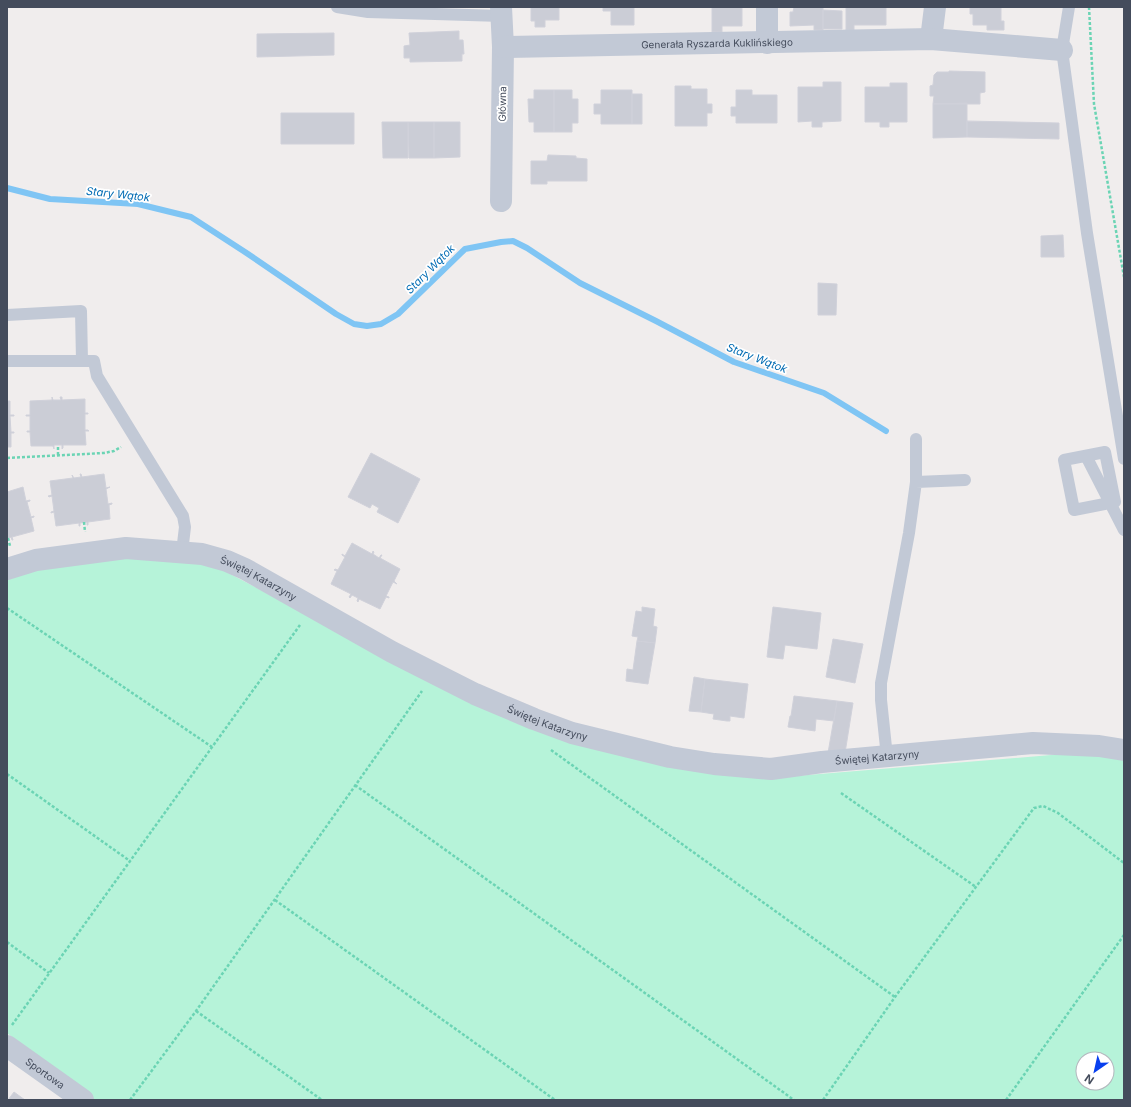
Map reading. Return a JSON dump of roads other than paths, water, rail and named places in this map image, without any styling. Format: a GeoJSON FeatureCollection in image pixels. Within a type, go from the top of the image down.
{"type":"FeatureCollection","features":[{"type":"Feature","properties":{"kind":"street"},"geometry":{"type":"LineString","coordinates":[[767,7],[767,43]]}},
{"type":"Feature","properties":{"kind":"street"},"geometry":{"type":"LineString","coordinates":[[931,39],[935,7]]}},
{"type":"Feature","properties":{"kind":"street","name":"Główna"},"geometry":{"type":"LineString","coordinates":[[501,12],[503,47],[501,201]]}},
{"type":"Feature","properties":{"kind":"street","name":"Generała Ryszarda Kuklińskiego"},"geometry":{"type":"LineString","coordinates":[[503,47],[931,39],[1062,50]]}},
{"type":"Feature","properties":{"kind":"street","name":"Świętej Katarzyny"},"geometry":{"type":"LineString","coordinates":[[7,569],[36,560],[126,548],[202,554],[227,561],[245,569],[392,652],[475,694],[572,733],[670,757],[714,764],[771,769],[822,762],[1033,743],[1099,746],[1124,750]]}},
{"type":"Feature","properties":{"kind":"street","name":"Sportowa"},"geometry":{"type":"LineString","coordinates":[[9,1036],[83,1100]]}},
{"type":"Feature","properties":{"kind":"lane"},"geometry":{"type":"LineString","coordinates":[[337,7],[368,12],[501,12]]}},
{"type":"Feature","properties":{"kind":"lane"},"geometry":{"type":"LineString","coordinates":[[1069,7],[1062,50],[1087,233],[1124,459]]}},
{"type":"Feature","properties":{"kind":"lane"},"geometry":{"type":"LineString","coordinates":[[7,315],[81,311],[82,361]]}},
{"type":"Feature","properties":{"kind":"lane"},"geometry":{"type":"LineString","coordinates":[[7,361],[94,361],[97,376],[183,516],[185,527],[182,552]]}},
{"type":"Feature","properties":{"kind":"lane"},"geometry":{"type":"LineString","coordinates":[[886,757],[881,683],[916,482],[916,439]]}},
{"type":"Feature","properties":{"kind":"lane"},"geometry":{"type":"LineString","coordinates":[[1105,452],[1115,502],[1110,503],[1074,510],[1064,460],[1105,452]]}},
{"type":"Feature","properties":{"kind":"lane"},"geometry":{"type":"LineString","coordinates":[[1086,456],[1124,530]]}},
{"type":"Feature","properties":{"kind":"lane"},"geometry":{"type":"LineString","coordinates":[[916,482],[965,480]]}},
{"type":"Feature","properties":{"kind":"waterway","name":"Stary Wątok"},"geometry":{"type":"LineString","coordinates":[[7,188],[50,199],[138,204],[191,217],[336,314],[354,324],[367,326],[381,324],[398,314],[465,249],[513,241],[527,248],[580,283],[734,362],[824,393],[886,431]]}}]}
